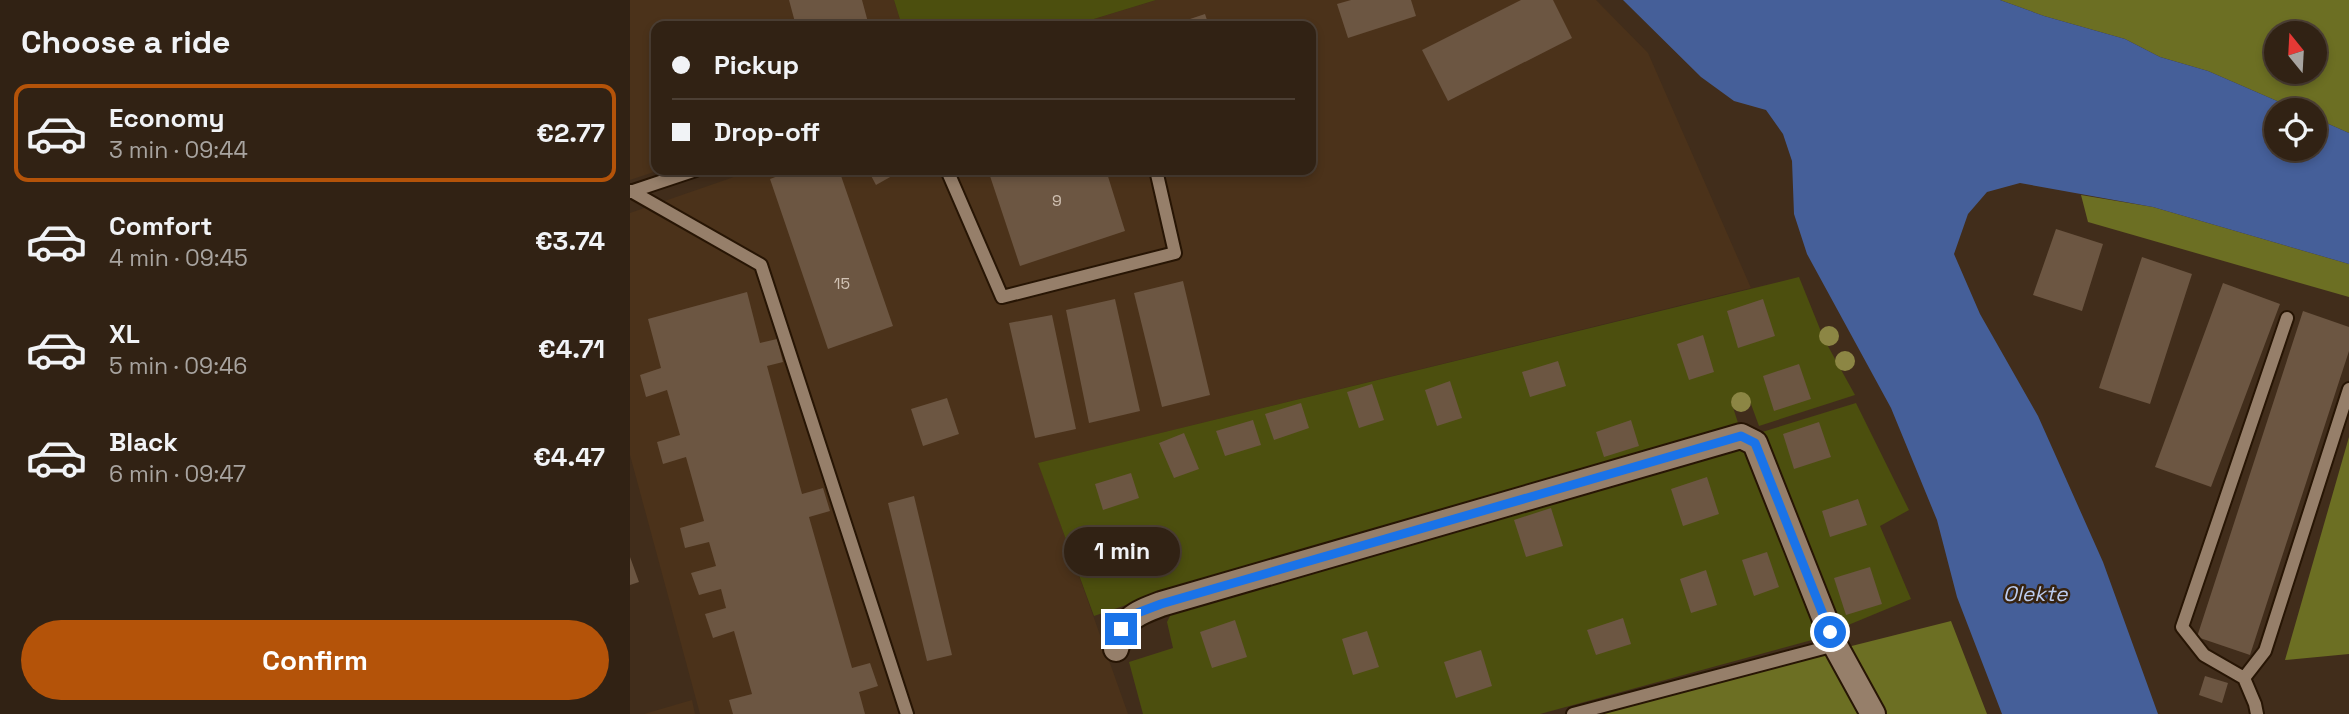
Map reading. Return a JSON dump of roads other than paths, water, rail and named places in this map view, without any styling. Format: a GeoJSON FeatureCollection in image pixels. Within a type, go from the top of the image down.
{"type":"FeatureCollection","features":[{"type":"Feature","properties":{"kind":"street"},"geometry":{"type":"LineString","coordinates":[[1116,649],[1121,629],[1132,615],[1161,604],[1741,436],[1755,443],[1835,645],[1872,714]]}},
{"type":"Feature","properties":{"kind":"lane"},"geometry":{"type":"LineString","coordinates":[[631,191],[681,175]]}},
{"type":"Feature","properties":{"kind":"lane"},"geometry":{"type":"LineString","coordinates":[[949,175],[1002,298],[1175,253],[1157,175]]}},
{"type":"Feature","properties":{"kind":"lane"},"geometry":{"type":"LineString","coordinates":[[631,191],[761,264],[907,714]]}},
{"type":"Feature","properties":{"kind":"lane"},"geometry":{"type":"LineString","coordinates":[[2257,714],[2244,678],[2204,655],[2182,627],[2287,318]]}},
{"type":"Feature","properties":{"kind":"lane"},"geometry":{"type":"LineString","coordinates":[[2244,678],[2265,651],[2349,388]]}},
{"type":"Feature","properties":{"kind":"lane"},"geometry":{"type":"LineString","coordinates":[[1573,714],[1835,645]]}},
{"type":"Feature","properties":{"kind":"water","name":"Olekte"},"geometry":{"type":"Polygon","coordinates":[[[1623,0],[2000,0],[2044,16],[2125,39],[2160,57],[2208,71],[2270,98],[2264,98],[2264,161],[2327,161],[2327,123],[2349,133],[2349,264],[2153,207],[2020,183],[1987,192],[1968,214],[1954,254],[1980,314],[2038,416],[2103,562],[2158,714],[2002,714],[1957,597],[1937,520],[1891,408],[1807,254],[1794,214],[1792,161],[1783,134],[1766,110],[1734,101],[1701,77],[1623,0]]]}}]}
